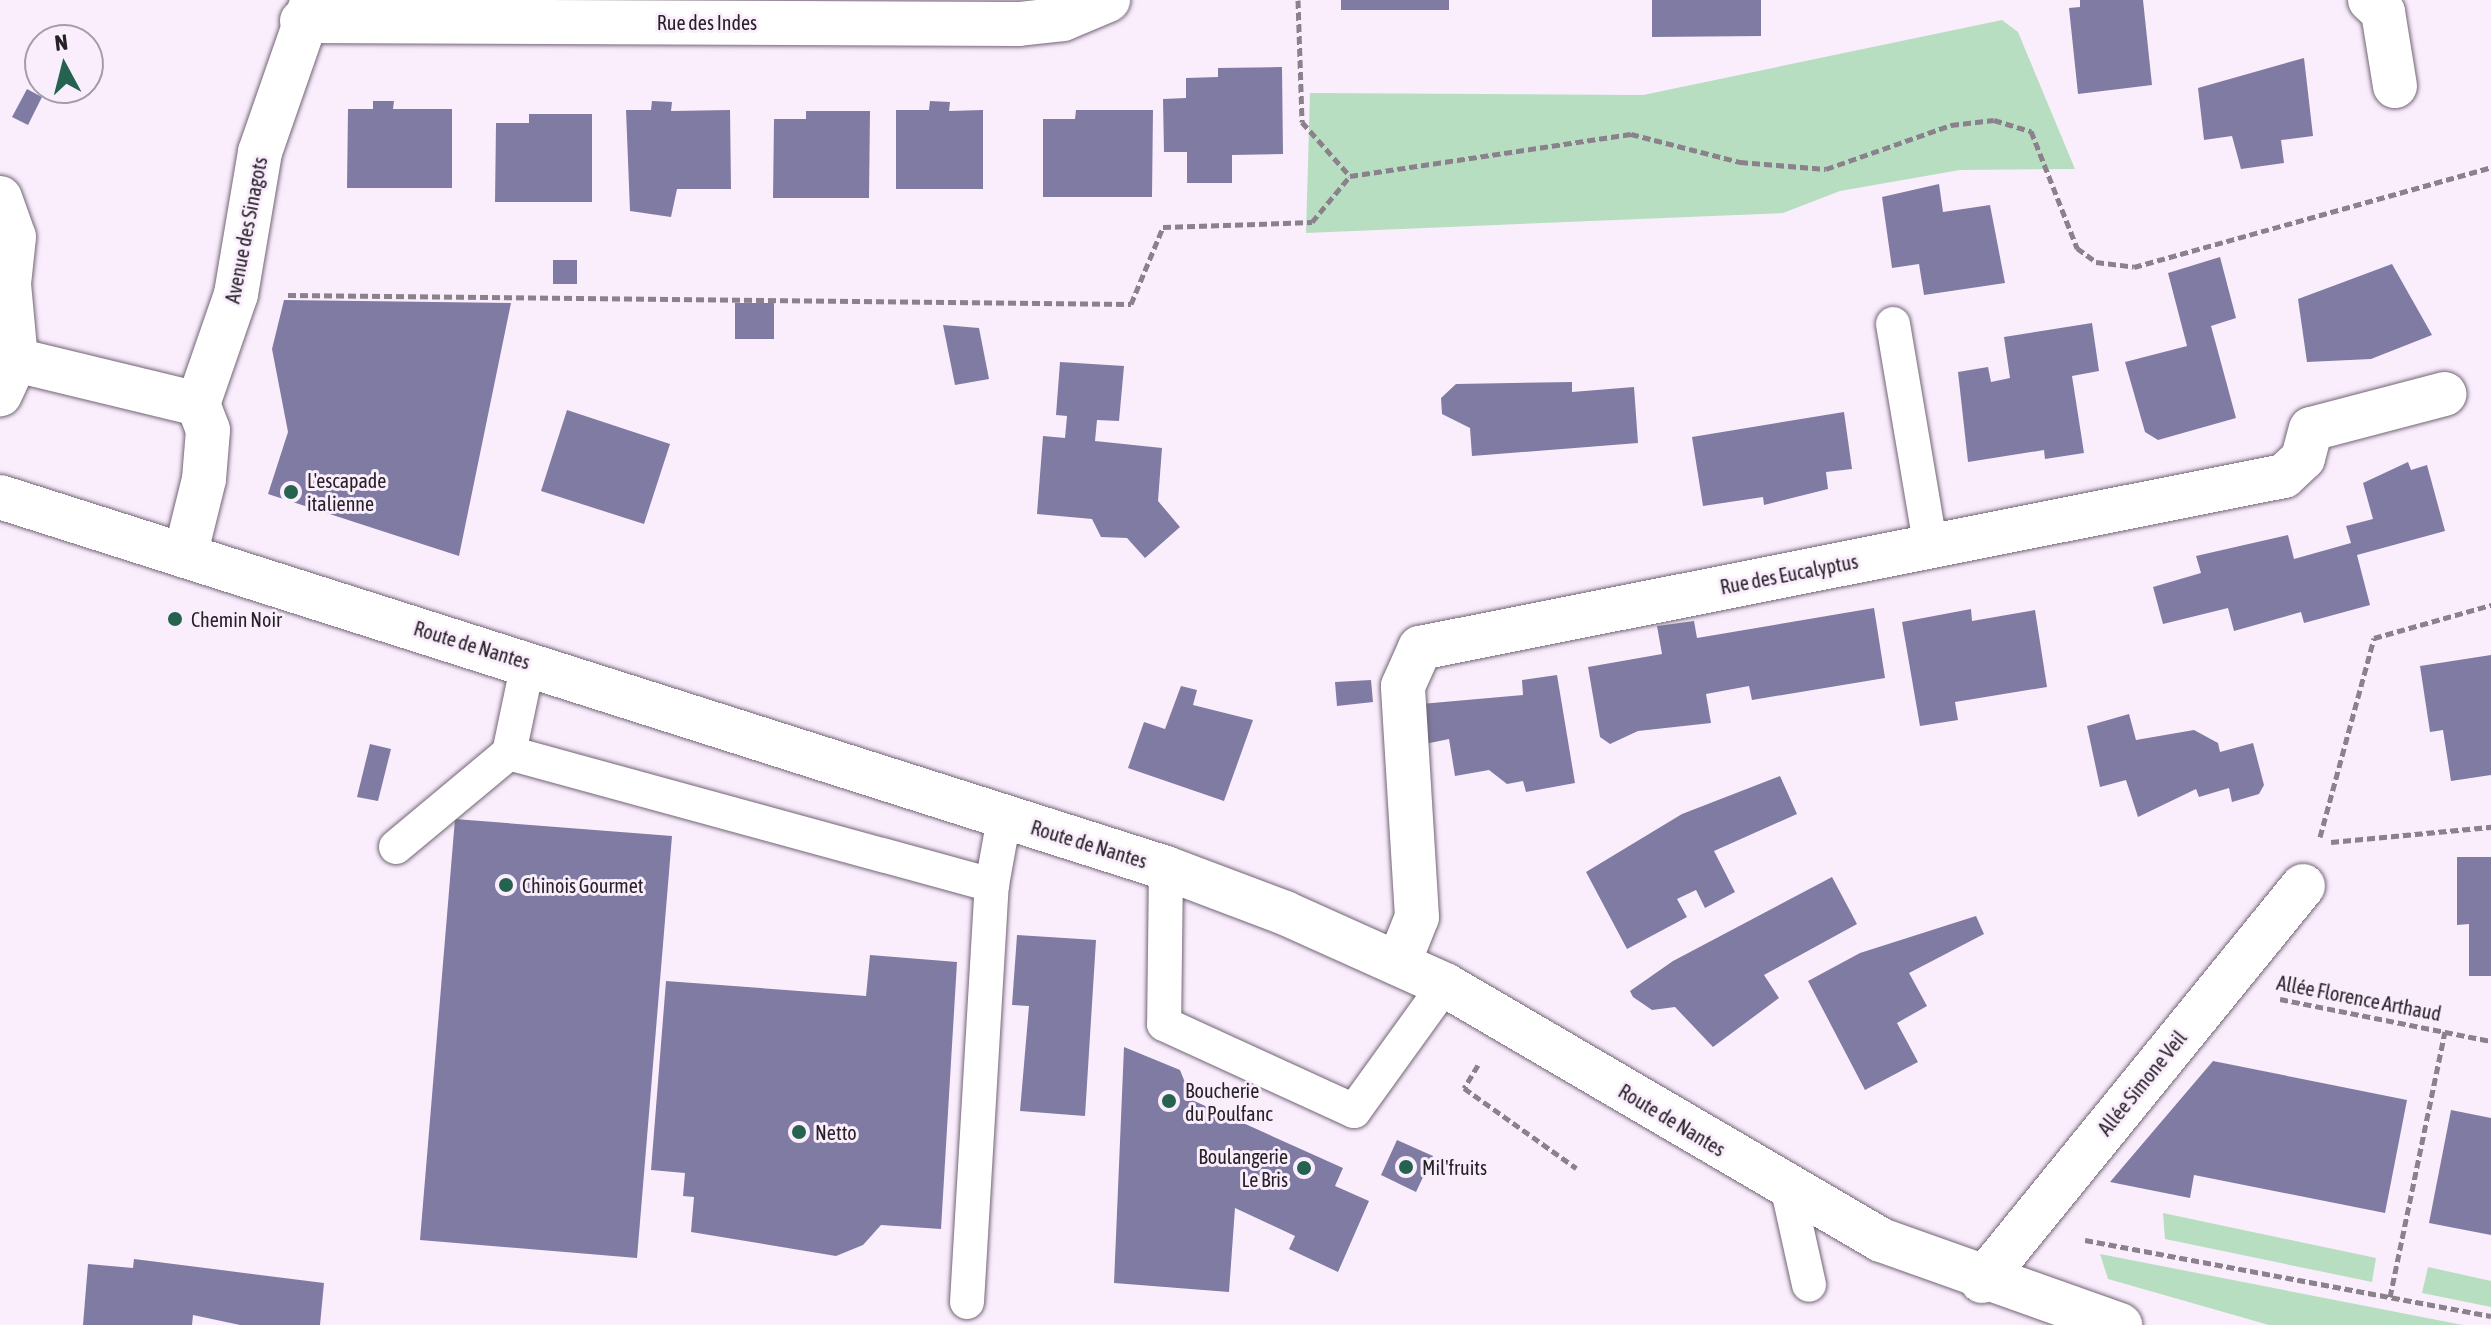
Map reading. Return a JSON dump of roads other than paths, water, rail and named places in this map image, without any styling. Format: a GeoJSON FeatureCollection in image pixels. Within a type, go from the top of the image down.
{"type":"FeatureCollection","features":[{"type":"Feature","properties":{"kind":"street","name":"Rue des Indes"},"geometry":{"type":"LineString","coordinates":[[307,10],[1019,24],[1063,19],[1108,0]]}},
{"type":"Feature","properties":{"kind":"street"},"geometry":{"type":"LineString","coordinates":[[2370,0],[2383,12],[2395,86]]}},
{"type":"Feature","properties":{"kind":"street","name":"Avenue des Sinagots"},"geometry":{"type":"LineString","coordinates":[[198,404],[236,294],[260,152],[307,10]]}},
{"type":"Feature","properties":{"kind":"street"},"geometry":{"type":"LineString","coordinates":[[0,198],[14,237],[4,286],[8,377],[198,404],[208,430],[204,479],[185,556]]}},
{"type":"Feature","properties":{"kind":"street","name":"Rue des Eucalyptus"},"geometry":{"type":"LineString","coordinates":[[1399,962],[1417,917],[1403,686],[1420,648],[2284,476],[2303,458],[2311,429],[2444,394]]}},
{"type":"Feature","properties":{"kind":"street","name":"Route de Nantes"},"geometry":{"type":"LineString","coordinates":[[0,497],[1166,868],[1399,962],[1445,985],[1788,1190],[1881,1240],[1982,1281],[2120,1325]]}},
{"type":"Feature","properties":{"kind":"street","name":"Allée Simone Veil"},"geometry":{"type":"LineString","coordinates":[[1982,1281],[2303,886]]}},
{"type":"Feature","properties":{"kind":"lane"},"geometry":{"type":"LineString","coordinates":[[1893,324],[1931,548]]}},
{"type":"Feature","properties":{"kind":"lane"},"geometry":{"type":"LineString","coordinates":[[396,847],[509,753],[528,663]]}},
{"type":"Feature","properties":{"kind":"lane"},"geometry":{"type":"LineString","coordinates":[[509,753],[992,885]]}},
{"type":"Feature","properties":{"kind":"lane"},"geometry":{"type":"LineString","coordinates":[[967,1302],[992,885],[1004,818]]}},
{"type":"Feature","properties":{"kind":"lane"},"geometry":{"type":"LineString","coordinates":[[1166,868],[1164,1024],[1354,1111],[1445,985]]}},
{"type":"Feature","properties":{"kind":"lane"},"geometry":{"type":"LineString","coordinates":[[1788,1190],[1809,1285]]}},
{"type":"Feature","properties":{"kind":"place","name":"L'escapade italienne"},"geometry":{"type":"Point","coordinates":[291,492]}},
{"type":"Feature","properties":{"kind":"place","name":"Chemin Noir"},"geometry":{"type":"Point","coordinates":[175,619]}},
{"type":"Feature","properties":{"kind":"place","name":"Chinois Gourmet"},"geometry":{"type":"Point","coordinates":[506,885]}},
{"type":"Feature","properties":{"kind":"place","name":"Boucherie du Poulfanc"},"geometry":{"type":"Point","coordinates":[1169,1101]}},
{"type":"Feature","properties":{"kind":"place","name":"Netto"},"geometry":{"type":"Point","coordinates":[799,1132]}},
{"type":"Feature","properties":{"kind":"place","name":"Mil'fruits"},"geometry":{"type":"Point","coordinates":[1406,1167]}},
{"type":"Feature","properties":{"kind":"place","name":"Boulangerie Le Bris"},"geometry":{"type":"Point","coordinates":[1304,1168]}}]}
